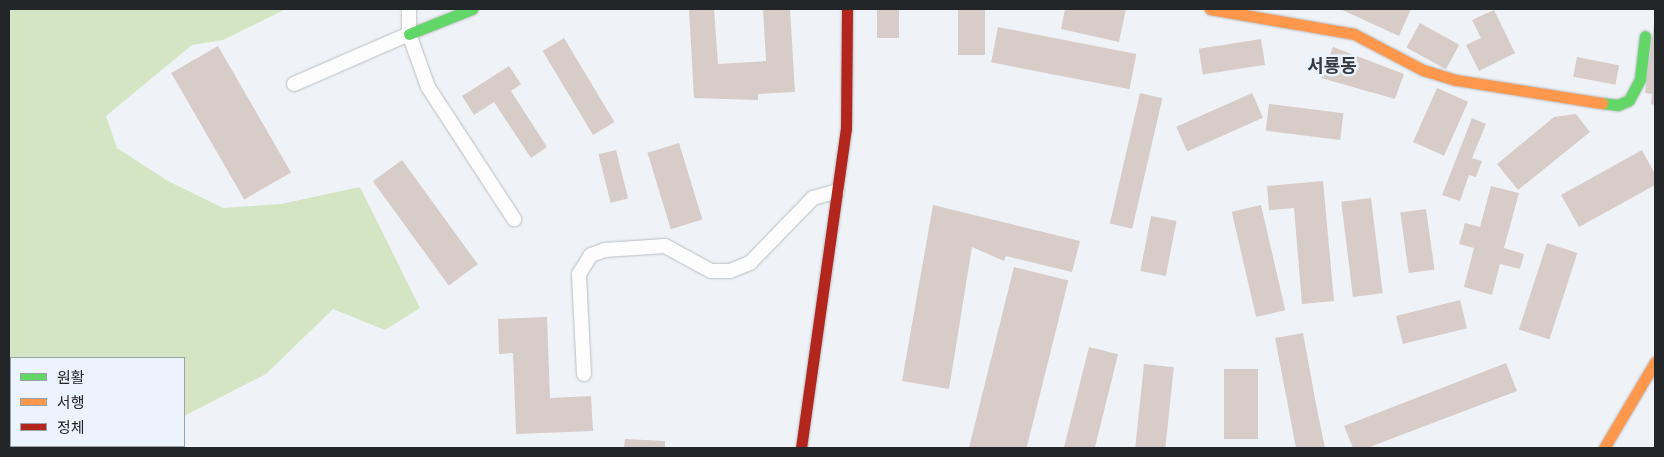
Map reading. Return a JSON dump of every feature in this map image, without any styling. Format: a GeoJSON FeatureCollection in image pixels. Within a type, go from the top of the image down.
{"type":"FeatureCollection","features":[{"type":"Feature","properties":{"kind":"street"},"geometry":{"type":"LineString","coordinates":[[409,34],[472,9]]}},
{"type":"Feature","properties":{"kind":"street"},"geometry":{"type":"LineString","coordinates":[[801,448],[846,128],[847,9]]}},
{"type":"Feature","properties":{"kind":"street"},"geometry":{"type":"LineString","coordinates":[[1210,9],[1354,34],[1423,70],[1456,80],[1618,105],[1628,100],[1640,78],[1645,36]]}},
{"type":"Feature","properties":{"kind":"street"},"geometry":{"type":"LineString","coordinates":[[1604,448],[1655,362]]}},
{"type":"Feature","properties":{"kind":"lane"},"geometry":{"type":"LineString","coordinates":[[409,9],[409,34],[428,87],[514,219]]}},
{"type":"Feature","properties":{"kind":"lane"},"geometry":{"type":"LineString","coordinates":[[294,84],[409,34]]}},
{"type":"Feature","properties":{"kind":"lane"},"geometry":{"type":"LineString","coordinates":[[584,374],[579,274],[591,255],[605,250],[664,246],[711,271],[730,271],[750,263],[813,198],[837,191]]}},
{"type":"Feature","properties":{"kind":"green space"},"geometry":{"type":"Polygon","coordinates":[[[9,9],[286,9],[223,40],[192,45],[106,116],[117,148],[168,181],[223,208],[281,204],[360,187],[420,308],[385,330],[333,309],[266,374],[185,415],[185,357],[10,357],[9,367],[9,9]]]}},
{"type":"Feature","properties":{"kind":"building"},"geometry":{"type":"Polygon","coordinates":[[[689,9],[714,9],[718,64],[766,61],[763,9],[790,9],[795,92],[758,94],[758,100],[694,98],[689,9]]]}},
{"type":"Feature","properties":{"kind":"building"},"geometry":{"type":"Polygon","coordinates":[[[877,9],[899,9],[899,38],[877,38],[877,9]]]}},
{"type":"Feature","properties":{"kind":"building"},"geometry":{"type":"Polygon","coordinates":[[[958,9],[985,9],[985,55],[958,55],[958,9]]]}},
{"type":"Feature","properties":{"kind":"building"},"geometry":{"type":"Polygon","coordinates":[[[1065,9],[1126,9],[1119,42],[1061,29],[1065,9]]]}},
{"type":"Feature","properties":{"kind":"building"},"geometry":{"type":"Polygon","coordinates":[[[1340,9],[1411,9],[1399,36],[1340,9]]]}},
{"type":"Feature","properties":{"kind":"building"},"geometry":{"type":"Polygon","coordinates":[[[1494,10],[1515,53],[1479,71],[1466,45],[1481,38],[1472,20],[1494,10]]]}},
{"type":"Feature","properties":{"kind":"building"},"geometry":{"type":"Polygon","coordinates":[[[1655,17],[1655,105],[1651,104],[1652,94],[1645,93],[1655,17]]]}},
{"type":"Feature","properties":{"kind":"building"},"geometry":{"type":"Polygon","coordinates":[[[1420,23],[1459,45],[1446,69],[1406,47],[1420,23]]]}},
{"type":"Feature","properties":{"kind":"building"},"geometry":{"type":"Polygon","coordinates":[[[998,27],[1136,54],[1130,89],[991,62],[998,27]]]}},
{"type":"Feature","properties":{"kind":"building"},"geometry":{"type":"Polygon","coordinates":[[[564,38],[614,122],[593,135],[543,51],[564,38]]]}},
{"type":"Feature","properties":{"kind":"building"},"geometry":{"type":"Polygon","coordinates":[[[1261,39],[1265,65],[1203,75],[1199,49],[1261,39]]]}},
{"type":"Feature","properties":{"kind":"building"},"geometry":{"type":"Polygon","coordinates":[[[218,46],[291,172],[244,199],[171,73],[218,46]]]}},
{"type":"Feature","properties":{"kind":"building"},"geometry":{"type":"Polygon","coordinates":[[[1333,47],[1404,74],[1395,99],[1321,78],[1333,47]]]}},
{"type":"Feature","properties":{"kind":"building"},"geometry":{"type":"Polygon","coordinates":[[[1577,57],[1619,65],[1615,85],[1573,77],[1577,57]]]}},
{"type":"Feature","properties":{"kind":"building"},"geometry":{"type":"Polygon","coordinates":[[[509,66],[521,84],[511,91],[547,147],[531,158],[494,102],[474,115],[462,96],[509,66]]]}},
{"type":"Feature","properties":{"kind":"building"},"geometry":{"type":"Polygon","coordinates":[[[1437,88],[1468,102],[1444,156],[1413,142],[1437,88]]]}},
{"type":"Feature","properties":{"kind":"building"},"geometry":{"type":"Polygon","coordinates":[[[1140,93],[1162,98],[1132,229],[1110,224],[1140,93]]]}},
{"type":"Feature","properties":{"kind":"building"},"geometry":{"type":"Polygon","coordinates":[[[1252,93],[1263,118],[1187,151],[1176,127],[1252,93]]]}},
{"type":"Feature","properties":{"kind":"building"},"geometry":{"type":"Polygon","coordinates":[[[1269,104],[1343,113],[1340,140],[1266,131],[1269,104]]]}},
{"type":"Feature","properties":{"kind":"building"},"geometry":{"type":"Polygon","coordinates":[[[1576,114],[1590,132],[1518,190],[1497,164],[1554,117],[1576,114]]]}},
{"type":"Feature","properties":{"kind":"building"},"geometry":{"type":"Polygon","coordinates":[[[1472,118],[1486,124],[1472,158],[1482,161],[1476,177],[1469,175],[1460,201],[1442,195],[1472,118]]]}},
{"type":"Feature","properties":{"kind":"building"},"geometry":{"type":"Polygon","coordinates":[[[679,143],[702,220],[671,229],[647,153],[679,143]]]}},
{"type":"Feature","properties":{"kind":"building"},"geometry":{"type":"Polygon","coordinates":[[[616,150],[628,199],[611,203],[599,154],[616,150]]]}},
{"type":"Feature","properties":{"kind":"building"},"geometry":{"type":"Polygon","coordinates":[[[1642,150],[1655,174],[1655,185],[1579,227],[1561,195],[1642,150]]]}},
{"type":"Feature","properties":{"kind":"building"},"geometry":{"type":"Polygon","coordinates":[[[402,160],[478,264],[449,286],[373,181],[402,160]]]}},
{"type":"Feature","properties":{"kind":"building"},"geometry":{"type":"Polygon","coordinates":[[[1323,181],[1334,301],[1302,304],[1294,208],[1269,210],[1267,186],[1323,181]]]}},
{"type":"Feature","properties":{"kind":"building"},"geometry":{"type":"Polygon","coordinates":[[[1491,186],[1519,193],[1504,248],[1524,254],[1520,269],[1500,264],[1492,295],[1464,287],[1474,248],[1459,244],[1465,223],[1480,227],[1491,186]]]}},
{"type":"Feature","properties":{"kind":"building"},"geometry":{"type":"Polygon","coordinates":[[[1371,198],[1383,293],[1353,297],[1341,202],[1371,198]]]}},
{"type":"Feature","properties":{"kind":"building"},"geometry":{"type":"Polygon","coordinates":[[[933,205],[1080,241],[1072,272],[1006,256],[1004,261],[972,247],[949,389],[902,381],[933,205]]]}},
{"type":"Feature","properties":{"kind":"building"},"geometry":{"type":"Polygon","coordinates":[[[1261,205],[1285,310],[1256,317],[1232,212],[1261,205]]]}},
{"type":"Feature","properties":{"kind":"building"},"geometry":{"type":"Polygon","coordinates":[[[1426,209],[1434,269],[1409,273],[1400,213],[1426,209]]]}},
{"type":"Feature","properties":{"kind":"building"},"geometry":{"type":"Polygon","coordinates":[[[1151,216],[1177,221],[1166,276],[1140,271],[1151,216]]]}},
{"type":"Feature","properties":{"kind":"building"},"geometry":{"type":"Polygon","coordinates":[[[1547,243],[1577,253],[1549,339],[1519,330],[1547,243]]]}},
{"type":"Feature","properties":{"kind":"building"},"geometry":{"type":"Polygon","coordinates":[[[1014,267],[1068,281],[1027,448],[969,447],[1014,267]]]}},
{"type":"Feature","properties":{"kind":"building"},"geometry":{"type":"Polygon","coordinates":[[[1460,300],[1467,328],[1403,344],[1396,316],[1460,300]]]}},
{"type":"Feature","properties":{"kind":"building"},"geometry":{"type":"Polygon","coordinates":[[[547,317],[550,398],[591,396],[593,431],[516,434],[513,353],[499,354],[498,319],[547,317]]]}},
{"type":"Feature","properties":{"kind":"building"},"geometry":{"type":"Polygon","coordinates":[[[1303,333],[1325,448],[1296,448],[1275,338],[1303,333]]]}},
{"type":"Feature","properties":{"kind":"building"},"geometry":{"type":"Polygon","coordinates":[[[1089,347],[1118,354],[1095,448],[1064,448],[1089,347]]]}},
{"type":"Feature","properties":{"kind":"building"},"geometry":{"type":"Polygon","coordinates":[[[1506,363],[1517,391],[1367,448],[1353,448],[1344,426],[1506,363]]]}},
{"type":"Feature","properties":{"kind":"building"},"geometry":{"type":"Polygon","coordinates":[[[1144,364],[1174,367],[1165,448],[1135,448],[1144,364]]]}},
{"type":"Feature","properties":{"kind":"building"},"geometry":{"type":"Polygon","coordinates":[[[1224,369],[1258,369],[1258,439],[1224,439],[1224,369]]]}},
{"type":"Feature","properties":{"kind":"building"},"geometry":{"type":"Polygon","coordinates":[[[625,439],[665,441],[665,448],[624,448],[625,439]]]}},
{"type":"Feature","properties":{"kind":"traffic: fast"},"geometry":{"type":"LineString","coordinates":[[409,34],[472,9]]}},
{"type":"Feature","properties":{"kind":"traffic: fast"},"geometry":{"type":"LineString","coordinates":[[1602,103],[1618,105],[1629,100],[1640,79],[1645,36]]}},
{"type":"Feature","properties":{"kind":"traffic: slow"},"geometry":{"type":"LineString","coordinates":[[1210,9],[1354,34],[1423,70],[1456,80],[1602,103]]}},
{"type":"Feature","properties":{"kind":"traffic: slow"},"geometry":{"type":"LineString","coordinates":[[1604,448],[1655,362]]}},
{"type":"Feature","properties":{"kind":"traffic: jam"},"geometry":{"type":"LineString","coordinates":[[801,448],[846,128],[847,9]]}},
{"type":"Feature","properties":{"kind":"district","name":"서룡동"},"geometry":{"type":"Point","coordinates":[1332,66]}}]}
